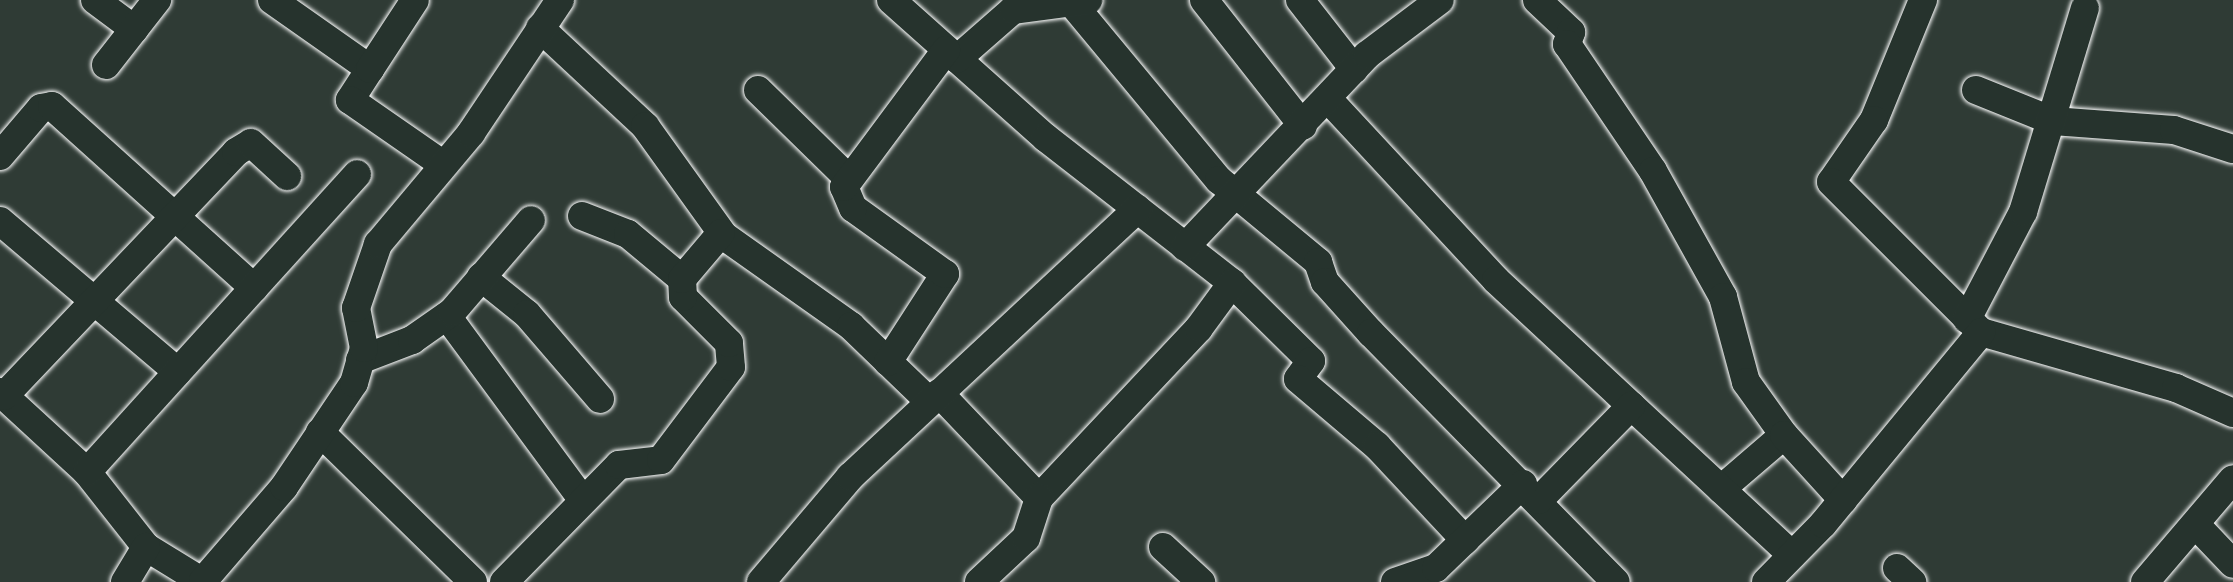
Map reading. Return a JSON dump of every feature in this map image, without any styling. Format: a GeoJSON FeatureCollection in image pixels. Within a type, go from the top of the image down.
{"type":"FeatureCollection","features":[{"type":"Feature","properties":{"kind":"street"},"geometry":{"type":"LineString","coordinates":[[95,0],[134,29]]}},
{"type":"Feature","properties":{"kind":"street"},"geometry":{"type":"LineString","coordinates":[[106,65],[157,0]]}},
{"type":"Feature","properties":{"kind":"street"},"geometry":{"type":"LineString","coordinates":[[415,0],[350,100],[444,165]]}},
{"type":"Feature","properties":{"kind":"street"},"geometry":{"type":"LineString","coordinates":[[287,176],[251,143],[176,217],[98,304],[1,402],[52,439],[87,472],[146,547],[203,582],[284,486],[354,383],[360,360],[362,276],[378,244],[444,165],[560,0]]}},
{"type":"Feature","properties":{"kind":"street"},"geometry":{"type":"LineString","coordinates":[[891,0],[952,55],[1232,283],[1311,361],[1298,379],[1352,421],[1465,540]]}},
{"type":"Feature","properties":{"kind":"street"},"geometry":{"type":"LineString","coordinates":[[1204,0],[1303,126]]}},
{"type":"Feature","properties":{"kind":"street"},"geometry":{"type":"LineString","coordinates":[[1300,0],[1354,69]]}},
{"type":"Feature","properties":{"kind":"street"},"geometry":{"type":"LineString","coordinates":[[1185,247],[1240,194],[1354,69],[1440,0]]}},
{"type":"Feature","properties":{"kind":"street"},"geometry":{"type":"LineString","coordinates":[[1537,0],[1571,32],[1567,44],[1653,171],[1723,297],[1746,382],[1784,435],[1843,500]]}},
{"type":"Feature","properties":{"kind":"street"},"geometry":{"type":"LineString","coordinates":[[1923,0],[1874,120],[1831,182],[1974,325],[2176,388],[2233,413]]}},
{"type":"Feature","properties":{"kind":"street"},"geometry":{"type":"LineString","coordinates":[[278,1],[370,69]]}},
{"type":"Feature","properties":{"kind":"street"},"geometry":{"type":"LineString","coordinates":[[888,362],[945,274],[853,208],[844,194],[849,179],[952,55],[1013,10],[1081,1],[1219,180],[1240,194],[1318,262],[1325,282],[1371,333],[1531,492],[1616,582]]}},
{"type":"Feature","properties":{"kind":"street"},"geometry":{"type":"LineString","coordinates":[[1766,582],[1843,500],[1974,325],[2023,212],[2053,121],[2079,3]]}},
{"type":"Feature","properties":{"kind":"street"},"geometry":{"type":"LineString","coordinates":[[540,28],[645,126],[721,233],[851,326],[888,362],[934,397],[1039,498]]}},
{"type":"Feature","properties":{"kind":"street"},"geometry":{"type":"LineString","coordinates":[[758,90],[849,179]]}},
{"type":"Feature","properties":{"kind":"street"},"geometry":{"type":"LineString","coordinates":[[1976,90],[2053,121],[2174,130],[2233,149]]}},
{"type":"Feature","properties":{"kind":"street"},"geometry":{"type":"LineString","coordinates":[[1328,99],[1496,280],[1792,555]]}},
{"type":"Feature","properties":{"kind":"street"},"geometry":{"type":"LineString","coordinates":[[0,156],[36,113],[52,106],[254,288]]}},
{"type":"Feature","properties":{"kind":"street"},"geometry":{"type":"LineString","coordinates":[[87,472],[357,174]]}},
{"type":"Feature","properties":{"kind":"street"},"geometry":{"type":"LineString","coordinates":[[761,582],[850,477],[1138,209]]}},
{"type":"Feature","properties":{"kind":"street"},"geometry":{"type":"LineString","coordinates":[[582,216],[628,234],[682,279]]}},
{"type":"Feature","properties":{"kind":"street"},"geometry":{"type":"LineString","coordinates":[[360,360],[412,340],[447,316],[531,220]]}},
{"type":"Feature","properties":{"kind":"street"},"geometry":{"type":"LineString","coordinates":[[0,221],[178,372]]}},
{"type":"Feature","properties":{"kind":"street"},"geometry":{"type":"LineString","coordinates":[[504,582],[582,499],[628,460],[661,460],[731,367],[729,343],[683,297],[682,279],[721,233]]}},
{"type":"Feature","properties":{"kind":"street"},"geometry":{"type":"LineString","coordinates":[[481,277],[527,314],[600,399]]}},
{"type":"Feature","properties":{"kind":"street"},"geometry":{"type":"LineString","coordinates":[[979,582],[1026,538],[1039,498],[1199,328],[1232,283]]}},
{"type":"Feature","properties":{"kind":"street"},"geometry":{"type":"LineString","coordinates":[[447,316],[582,499]]}},
{"type":"Feature","properties":{"kind":"street"},"geometry":{"type":"LineString","coordinates":[[1400,580],[1436,568],[1465,540],[1531,492],[1631,406]]}},
{"type":"Feature","properties":{"kind":"street"},"geometry":{"type":"LineString","coordinates":[[320,432],[473,582]]}},
{"type":"Feature","properties":{"kind":"street"},"geometry":{"type":"LineString","coordinates":[[1721,489],[1784,435]]}},
{"type":"Feature","properties":{"kind":"street"},"geometry":{"type":"LineString","coordinates":[[2145,582],[2197,526],[2233,480]]}},
{"type":"Feature","properties":{"kind":"street"},"geometry":{"type":"LineString","coordinates":[[2197,526],[2233,564]]}},
{"type":"Feature","properties":{"kind":"street"},"geometry":{"type":"LineString","coordinates":[[125,582],[146,547]]}},
{"type":"Feature","properties":{"kind":"street"},"geometry":{"type":"LineString","coordinates":[[1163,547],[1200,582]]}}]}
